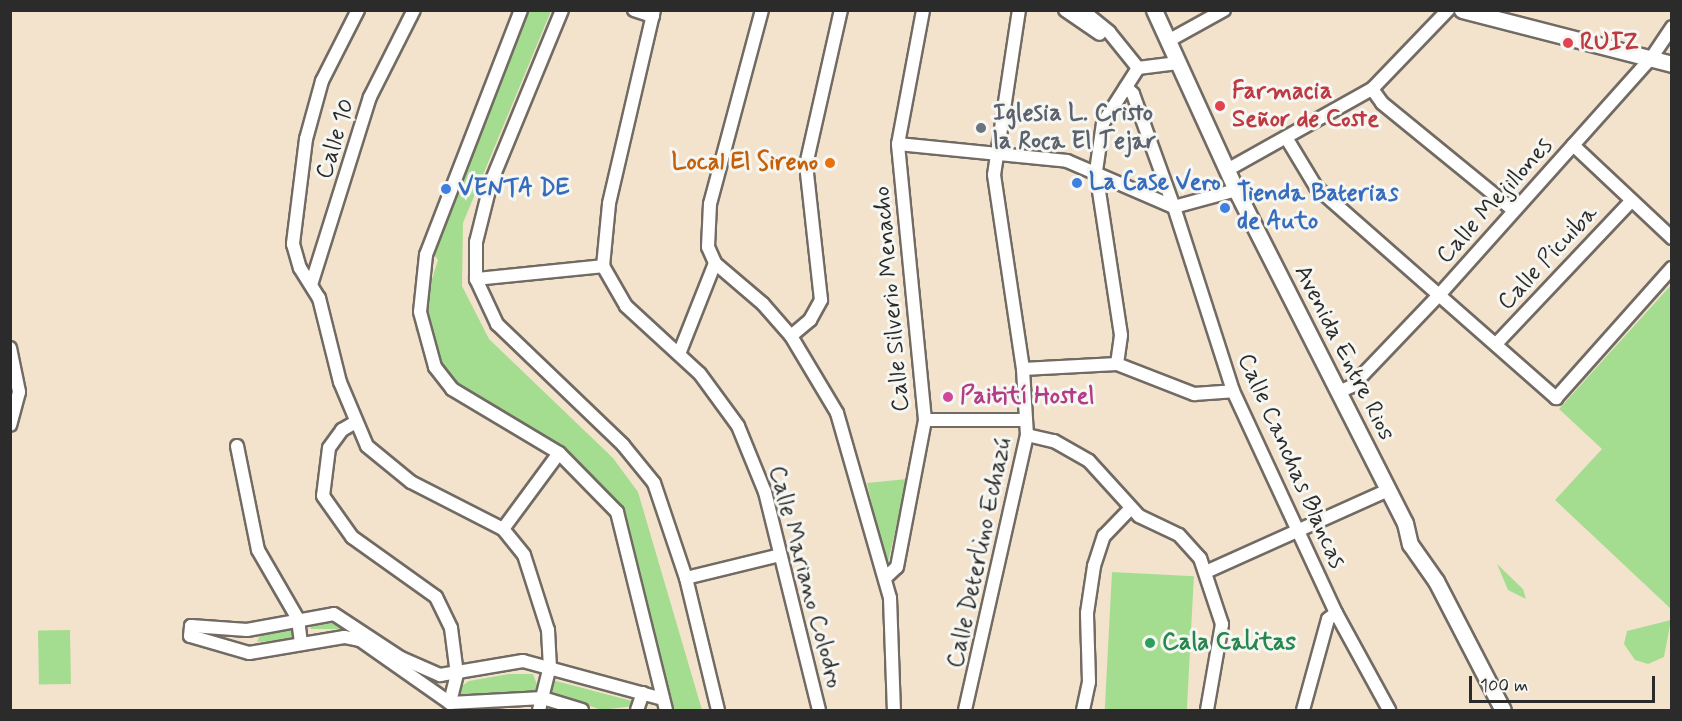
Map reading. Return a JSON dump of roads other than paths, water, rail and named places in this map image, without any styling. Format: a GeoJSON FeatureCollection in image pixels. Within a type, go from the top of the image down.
{"type":"FeatureCollection","features":[{"type":"Feature","properties":{"kind":"main road","name":"Avenida Entre Rios"},"geometry":{"type":"LineString","coordinates":[[1154,10],[1236,190],[1388,490],[1410,544],[1436,580],[1503,711]]}},
{"type":"Feature","properties":{"kind":"main road"},"geometry":{"type":"LineString","coordinates":[[1470,12],[1652,57],[1671,64]]}},
{"type":"Feature","properties":{"kind":"street"},"geometry":{"type":"LineString","coordinates":[[358,10],[322,81],[306,139],[291,230],[300,268],[311,285],[354,423],[367,446],[392,470],[503,529],[524,555],[538,587],[550,666],[539,711]]}},
{"type":"Feature","properties":{"kind":"street","name":"Calle 10"},"geometry":{"type":"LineString","coordinates":[[311,285],[370,97],[414,10]]}},
{"type":"Feature","properties":{"kind":"street"},"geometry":{"type":"LineString","coordinates":[[521,10],[426,255],[418,295],[425,337],[447,383],[477,408],[560,453],[608,500],[624,525],[664,705]]}},
{"type":"Feature","properties":{"kind":"street"},"geometry":{"type":"LineString","coordinates":[[562,10],[491,182],[476,242],[476,279],[505,333],[623,445],[654,483],[686,578],[718,711]]}},
{"type":"Feature","properties":{"kind":"street"},"geometry":{"type":"LineString","coordinates":[[476,279],[603,266],[609,204],[653,13],[634,10]]}},
{"type":"Feature","properties":{"kind":"street"},"geometry":{"type":"LineString","coordinates":[[680,354],[715,263],[706,220],[762,10]]}},
{"type":"Feature","properties":{"kind":"street"},"geometry":{"type":"LineString","coordinates":[[791,336],[810,320],[821,300],[806,165],[841,10]]}},
{"type":"Feature","properties":{"kind":"street","name":"Calle Silverio Menacho"},"geometry":{"type":"LineString","coordinates":[[885,578],[897,567],[925,420],[898,144],[922,10]]}},
{"type":"Feature","properties":{"kind":"street","name":"Calle Deterlino Echazú"},"geometry":{"type":"LineString","coordinates":[[965,711],[1027,435],[1023,369],[995,154],[1019,10]]}},
{"type":"Feature","properties":{"kind":"street"},"geometry":{"type":"LineString","coordinates":[[1065,10],[1117,41]]}},
{"type":"Feature","properties":{"kind":"street"},"geometry":{"type":"LineString","coordinates":[[1082,10],[1117,41],[1138,68]]}},
{"type":"Feature","properties":{"kind":"street"},"geometry":{"type":"LineString","coordinates":[[1168,41],[1224,10]]}},
{"type":"Feature","properties":{"kind":"street"},"geometry":{"type":"LineString","coordinates":[[1227,170],[1287,140],[1372,89],[1448,10]]}},
{"type":"Feature","properties":{"kind":"street","name":"Calle Mejillones"},"geometry":{"type":"LineString","coordinates":[[1339,392],[1352,386],[1440,294],[1652,57],[1671,27]]}},
{"type":"Feature","properties":{"kind":"street"},"geometry":{"type":"LineString","coordinates":[[1138,68],[1178,63]]}},
{"type":"Feature","properties":{"kind":"street"},"geometry":{"type":"LineString","coordinates":[[1117,364],[1121,335],[1096,171],[1103,123],[1138,68]]}},
{"type":"Feature","properties":{"kind":"street","name":"Calle Canchas Blancas"},"geometry":{"type":"LineString","coordinates":[[1126,87],[1133,94],[1174,207],[1233,392],[1336,613],[1389,711]]}},
{"type":"Feature","properties":{"kind":"street"},"geometry":{"type":"LineString","coordinates":[[1372,89],[1513,210]]}},
{"type":"Feature","properties":{"kind":"street"},"geometry":{"type":"LineString","coordinates":[[1287,140],[1316,187],[1556,398],[1671,268]]}},
{"type":"Feature","properties":{"kind":"street"},"geometry":{"type":"LineString","coordinates":[[898,144],[1067,161],[1096,171],[1174,207],[1236,190]]}},
{"type":"Feature","properties":{"kind":"street"},"geometry":{"type":"LineString","coordinates":[[1573,145],[1671,238]]}},
{"type":"Feature","properties":{"kind":"street","name":"Calle Picuiba"},"geometry":{"type":"LineString","coordinates":[[1496,344],[1631,201]]}},
{"type":"Feature","properties":{"kind":"street"},"geometry":{"type":"LineString","coordinates":[[715,263],[763,304],[791,336],[837,413],[885,578],[893,621],[894,711]]}},
{"type":"Feature","properties":{"kind":"street","name":"Calle Mariano Colodro"},"geometry":{"type":"LineString","coordinates":[[603,266],[626,306],[680,354],[723,401],[738,426],[765,492],[819,711]]}},
{"type":"Feature","properties":{"kind":"street"},"geometry":{"type":"LineString","coordinates":[[10,348],[19,392],[10,425]]}},
{"type":"Feature","properties":{"kind":"street"},"geometry":{"type":"LineString","coordinates":[[1023,369],[1117,364],[1194,394],[1233,392]]}},
{"type":"Feature","properties":{"kind":"street"},"geometry":{"type":"LineString","coordinates":[[925,420],[1026,420]]}},
{"type":"Feature","properties":{"kind":"street"},"geometry":{"type":"LineString","coordinates":[[354,423],[336,436],[323,463],[322,496],[328,511],[352,537],[436,597],[452,628],[457,674],[450,703]]}},
{"type":"Feature","properties":{"kind":"street"},"geometry":{"type":"LineString","coordinates":[[1027,435],[1054,441],[1089,461],[1131,508],[1191,545],[1208,572],[1222,647],[1207,711]]}},
{"type":"Feature","properties":{"kind":"street"},"geometry":{"type":"LineString","coordinates":[[237,446],[258,550],[298,619],[301,642]]}},
{"type":"Feature","properties":{"kind":"street"},"geometry":{"type":"LineString","coordinates":[[503,529],[560,453]]}},
{"type":"Feature","properties":{"kind":"street"},"geometry":{"type":"LineString","coordinates":[[1208,572],[1388,490]]}},
{"type":"Feature","properties":{"kind":"street"},"geometry":{"type":"LineString","coordinates":[[1083,711],[1089,682],[1087,613],[1094,566],[1104,536],[1131,508]]}},
{"type":"Feature","properties":{"kind":"street"},"geometry":{"type":"LineString","coordinates":[[686,578],[780,555]]}},
{"type":"Feature","properties":{"kind":"street"},"geometry":{"type":"LineString","coordinates":[[1303,711],[1328,619],[1336,613]]}},
{"type":"Feature","properties":{"kind":"street"},"geometry":{"type":"LineString","coordinates":[[582,711],[543,698],[450,703],[360,640],[301,642],[249,653],[190,636],[191,626],[247,630],[298,619],[346,618],[425,671],[457,674],[501,662],[550,666],[643,693],[664,705]]}},
{"type":"Feature","properties":{"kind":"street"},"geometry":{"type":"LineString","coordinates":[[637,711],[643,693]]}},
{"type":"Feature","properties":{"kind":"place","name":"RUIZ"},"geometry":{"type":"Point","coordinates":[1568,43]}},
{"type":"Feature","properties":{"kind":"place","name":"Farmacia Señor de Coste"},"geometry":{"type":"Point","coordinates":[1220,106]}},
{"type":"Feature","properties":{"kind":"place","name":"Iglesia L. Cristo la Roca El Tejar"},"geometry":{"type":"Point","coordinates":[981,128]}},
{"type":"Feature","properties":{"kind":"place","name":"Local El Sireno"},"geometry":{"type":"Point","coordinates":[830,163]}},
{"type":"Feature","properties":{"kind":"place","name":"La Case Vero"},"geometry":{"type":"Point","coordinates":[1077,183]}},
{"type":"Feature","properties":{"kind":"place","name":"VENTA DE"},"geometry":{"type":"Point","coordinates":[446,189]}},
{"type":"Feature","properties":{"kind":"place","name":"Tienda Baterias de Auto"},"geometry":{"type":"Point","coordinates":[1225,208]}},
{"type":"Feature","properties":{"kind":"place","name":"Paitití Hostel"},"geometry":{"type":"Point","coordinates":[948,397]}},
{"type":"Feature","properties":{"kind":"place","name":"Cala Calitas"},"geometry":{"type":"Point","coordinates":[1150,643]}}]}
